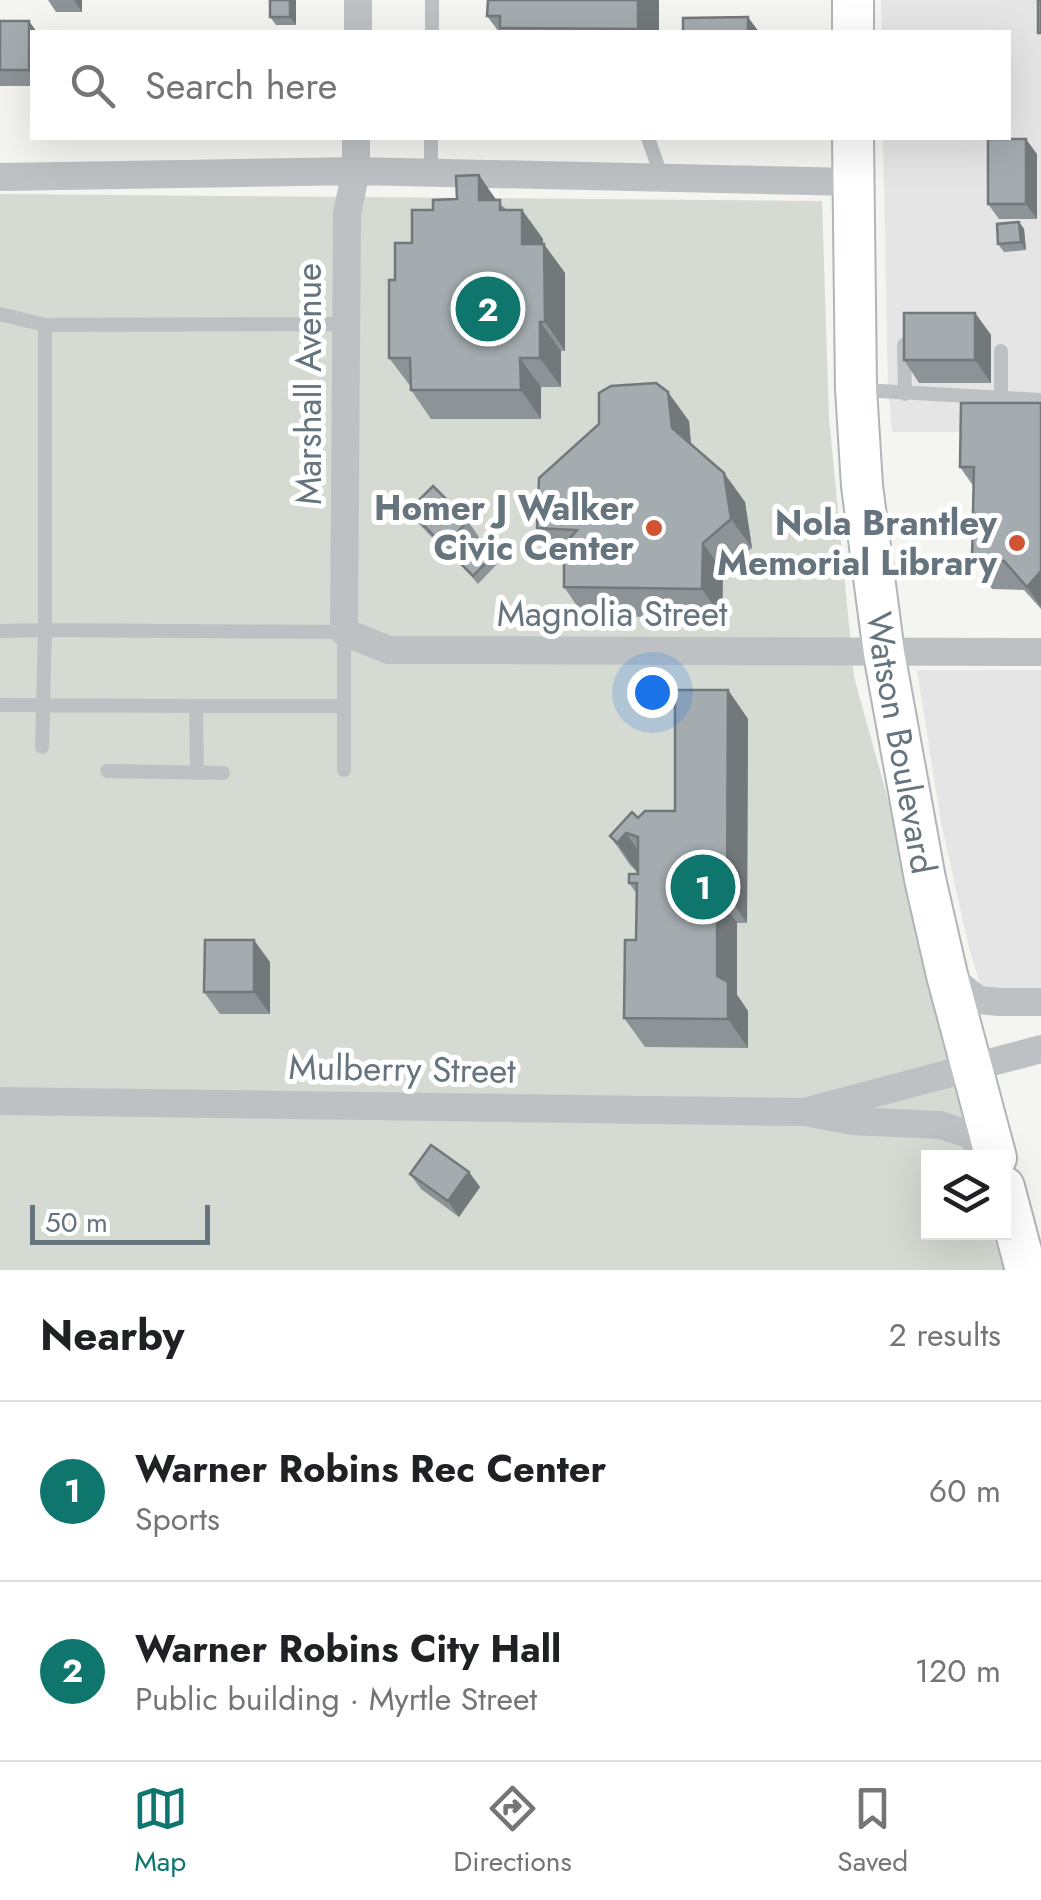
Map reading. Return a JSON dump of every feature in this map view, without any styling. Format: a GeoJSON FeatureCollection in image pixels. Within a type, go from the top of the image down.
{"type":"FeatureCollection","features":[{"type":"Feature","properties":{"kind":"main road"},"geometry":{"type":"LineString","coordinates":[[853,0],[853,30]]}},
{"type":"Feature","properties":{"kind":"main road","name":"Watson Boulevard"},"geometry":{"type":"LineString","coordinates":[[853,140],[856,390],[862,486],[884,653],[925,879],[994,1150]]}},
{"type":"Feature","properties":{"kind":"main road"},"geometry":{"type":"LineString","coordinates":[[1011,1213],[1026,1270]]}},
{"type":"Feature","properties":{"kind":"street"},"geometry":{"type":"LineString","coordinates":[[358,0],[358,30]]}},
{"type":"Feature","properties":{"kind":"street","name":"Marshall Avenue"},"geometry":{"type":"LineString","coordinates":[[344,632],[348,213],[356,171],[356,140]]}},
{"type":"Feature","properties":{"kind":"street"},"geometry":{"type":"LineString","coordinates":[[0,177],[356,171],[854,182]]}},
{"type":"Feature","properties":{"kind":"street","name":"Magnolia Street"},"geometry":{"type":"LineString","coordinates":[[344,632],[389,650],[1041,652]]}},
{"type":"Feature","properties":{"kind":"street"},"geometry":{"type":"LineString","coordinates":[[947,975],[978,1000],[1041,1002]]}},
{"type":"Feature","properties":{"kind":"street","name":"Mulberry Street"},"geometry":{"type":"LineString","coordinates":[[804,1112],[1041,1049]]}},
{"type":"Feature","properties":{"kind":"street","name":"Mulberry Street"},"geometry":{"type":"LineString","coordinates":[[0,1100],[804,1112],[852,1121],[940,1125],[968,1134],[987,1150]]}},
{"type":"Feature","properties":{"kind":"lane"},"geometry":{"type":"LineString","coordinates":[[432,0],[432,30]]}},
{"type":"Feature","properties":{"kind":"lane"},"geometry":{"type":"LineString","coordinates":[[431,140],[431,173]]}},
{"type":"Feature","properties":{"kind":"lane"},"geometry":{"type":"LineString","coordinates":[[649,140],[662,178]]}},
{"type":"Feature","properties":{"kind":"lane"},"geometry":{"type":"LineString","coordinates":[[0,314],[45,325],[347,324]]}},
{"type":"Feature","properties":{"kind":"lane"},"geometry":{"type":"LineString","coordinates":[[42,747],[45,325]]}},
{"type":"Feature","properties":{"kind":"lane"},"geometry":{"type":"LineString","coordinates":[[904,342],[906,394]]}},
{"type":"Feature","properties":{"kind":"lane"},"geometry":{"type":"LineString","coordinates":[[1001,398],[1002,351]]}},
{"type":"Feature","properties":{"kind":"lane"},"geometry":{"type":"LineString","coordinates":[[856,390],[1041,400]]}},
{"type":"Feature","properties":{"kind":"lane"},"geometry":{"type":"LineString","coordinates":[[0,631],[344,632],[344,770]]}},
{"type":"Feature","properties":{"kind":"lane"},"geometry":{"type":"LineString","coordinates":[[0,705],[344,706]]}},
{"type":"Feature","properties":{"kind":"lane"},"geometry":{"type":"LineString","coordinates":[[196,706],[197,772]]}},
{"type":"Feature","properties":{"kind":"lane"},"geometry":{"type":"LineString","coordinates":[[107,771],[223,773]]}},
{"type":"Feature","properties":{"kind":"shaded area"},"geometry":{"type":"Polygon","coordinates":[[[881,0],[1041,0],[1041,432],[892,432],[883,140],[1011,140],[1011,30],[882,30],[881,0]]]}},
{"type":"Feature","properties":{"kind":"shaded area"},"geometry":{"type":"Polygon","coordinates":[[[0,194],[822,201],[829,418],[854,677],[985,1150],[921,1150],[921,1240],[1007,1240],[1019,1270],[0,1270],[0,194]]]}},
{"type":"Feature","properties":{"kind":"shaded area"},"geometry":{"type":"Polygon","coordinates":[[[917,670],[1041,670],[1041,989],[982,990],[941,822],[917,670]]]}},
{"type":"Feature","properties":{"kind":"building"},"geometry":{"type":"Polygon","coordinates":[[[270,0],[290,0],[290,17],[270,17],[270,0]]]}},
{"type":"Feature","properties":{"kind":"building"},"geometry":{"type":"Polygon","coordinates":[[[488,0],[638,0],[638,29],[500,28],[500,16],[487,16],[488,0]]]}},
{"type":"Feature","properties":{"kind":"building"},"geometry":{"type":"Polygon","coordinates":[[[1041,0],[1041,33],[1038,33],[1041,0]]]}},
{"type":"Feature","properties":{"kind":"building"},"geometry":{"type":"Polygon","coordinates":[[[748,17],[748,30],[683,30],[683,18],[748,17]]]}},
{"type":"Feature","properties":{"kind":"building"},"geometry":{"type":"Polygon","coordinates":[[[0,21],[29,21],[29,70],[0,70],[0,21]]]}},
{"type":"Feature","properties":{"kind":"building"},"geometry":{"type":"Polygon","coordinates":[[[1026,139],[1026,204],[988,204],[988,140],[1026,139]]]}},
{"type":"Feature","properties":{"kind":"building"},"geometry":{"type":"Polygon","coordinates":[[[479,175],[479,200],[500,200],[500,210],[522,210],[522,244],[544,244],[545,322],[540,322],[540,358],[520,358],[521,390],[411,390],[410,358],[389,358],[389,280],[395,280],[395,243],[412,243],[412,210],[433,210],[433,200],[457,199],[456,176],[479,175]]]}},
{"type":"Feature","properties":{"kind":"building"},"geometry":{"type":"Polygon","coordinates":[[[1019,222],[1021,242],[998,244],[997,224],[1019,222]]]}},
{"type":"Feature","properties":{"kind":"building"},"geometry":{"type":"Polygon","coordinates":[[[904,313],[975,313],[975,360],[904,360],[904,313]]]}},
{"type":"Feature","properties":{"kind":"building","name":"Homer J Walker Civic Center"},"geometry":{"type":"Polygon","coordinates":[[[656,383],[668,392],[672,428],[724,473],[731,519],[703,543],[702,589],[564,587],[564,545],[577,530],[537,528],[539,478],[599,424],[599,393],[611,386],[656,383]]]}},
{"type":"Feature","properties":{"kind":"building","name":"Nola Brantley Memorial Library"},"geometry":{"type":"Polygon","coordinates":[[[961,403],[1041,403],[1041,571],[1027,587],[1004,561],[972,560],[974,467],[960,467],[961,403]]]}},
{"type":"Feature","properties":{"kind":"building"},"geometry":{"type":"Polygon","coordinates":[[[433,486],[468,521],[444,546],[409,510],[433,486]]]}},
{"type":"Feature","properties":{"kind":"building"},"geometry":{"type":"Polygon","coordinates":[[[485,540],[497,551],[473,576],[461,564],[485,540]]]}},
{"type":"Feature","properties":{"kind":"building"},"geometry":{"type":"Polygon","coordinates":[[[675,690],[728,690],[727,894],[717,894],[717,976],[728,982],[728,1019],[624,1018],[625,940],[636,940],[637,883],[629,883],[629,874],[638,874],[638,837],[626,833],[617,843],[610,836],[632,812],[638,818],[645,811],[675,811],[675,690]]]}},
{"type":"Feature","properties":{"kind":"building"},"geometry":{"type":"Polygon","coordinates":[[[205,940],[254,940],[254,992],[204,992],[205,940]]]}},
{"type":"Feature","properties":{"kind":"building"},"geometry":{"type":"Polygon","coordinates":[[[431,1145],[469,1172],[448,1201],[410,1174],[431,1145]]]}},
{"type":"Feature","properties":{"kind":"place","name":"Warner Robins City Hall"},"geometry":{"type":"Point","coordinates":[488,309]}},
{"type":"Feature","properties":{"kind":"place","name":"Homer J Walker Civic Center"},"geometry":{"type":"Point","coordinates":[654,528]}},
{"type":"Feature","properties":{"kind":"place","name":"Nola Brantley Memorial Library"},"geometry":{"type":"Point","coordinates":[1017,543]}},
{"type":"Feature","properties":{"kind":"place","name":"Warner Robins Rec Center"},"geometry":{"type":"Point","coordinates":[703,887]}}]}
